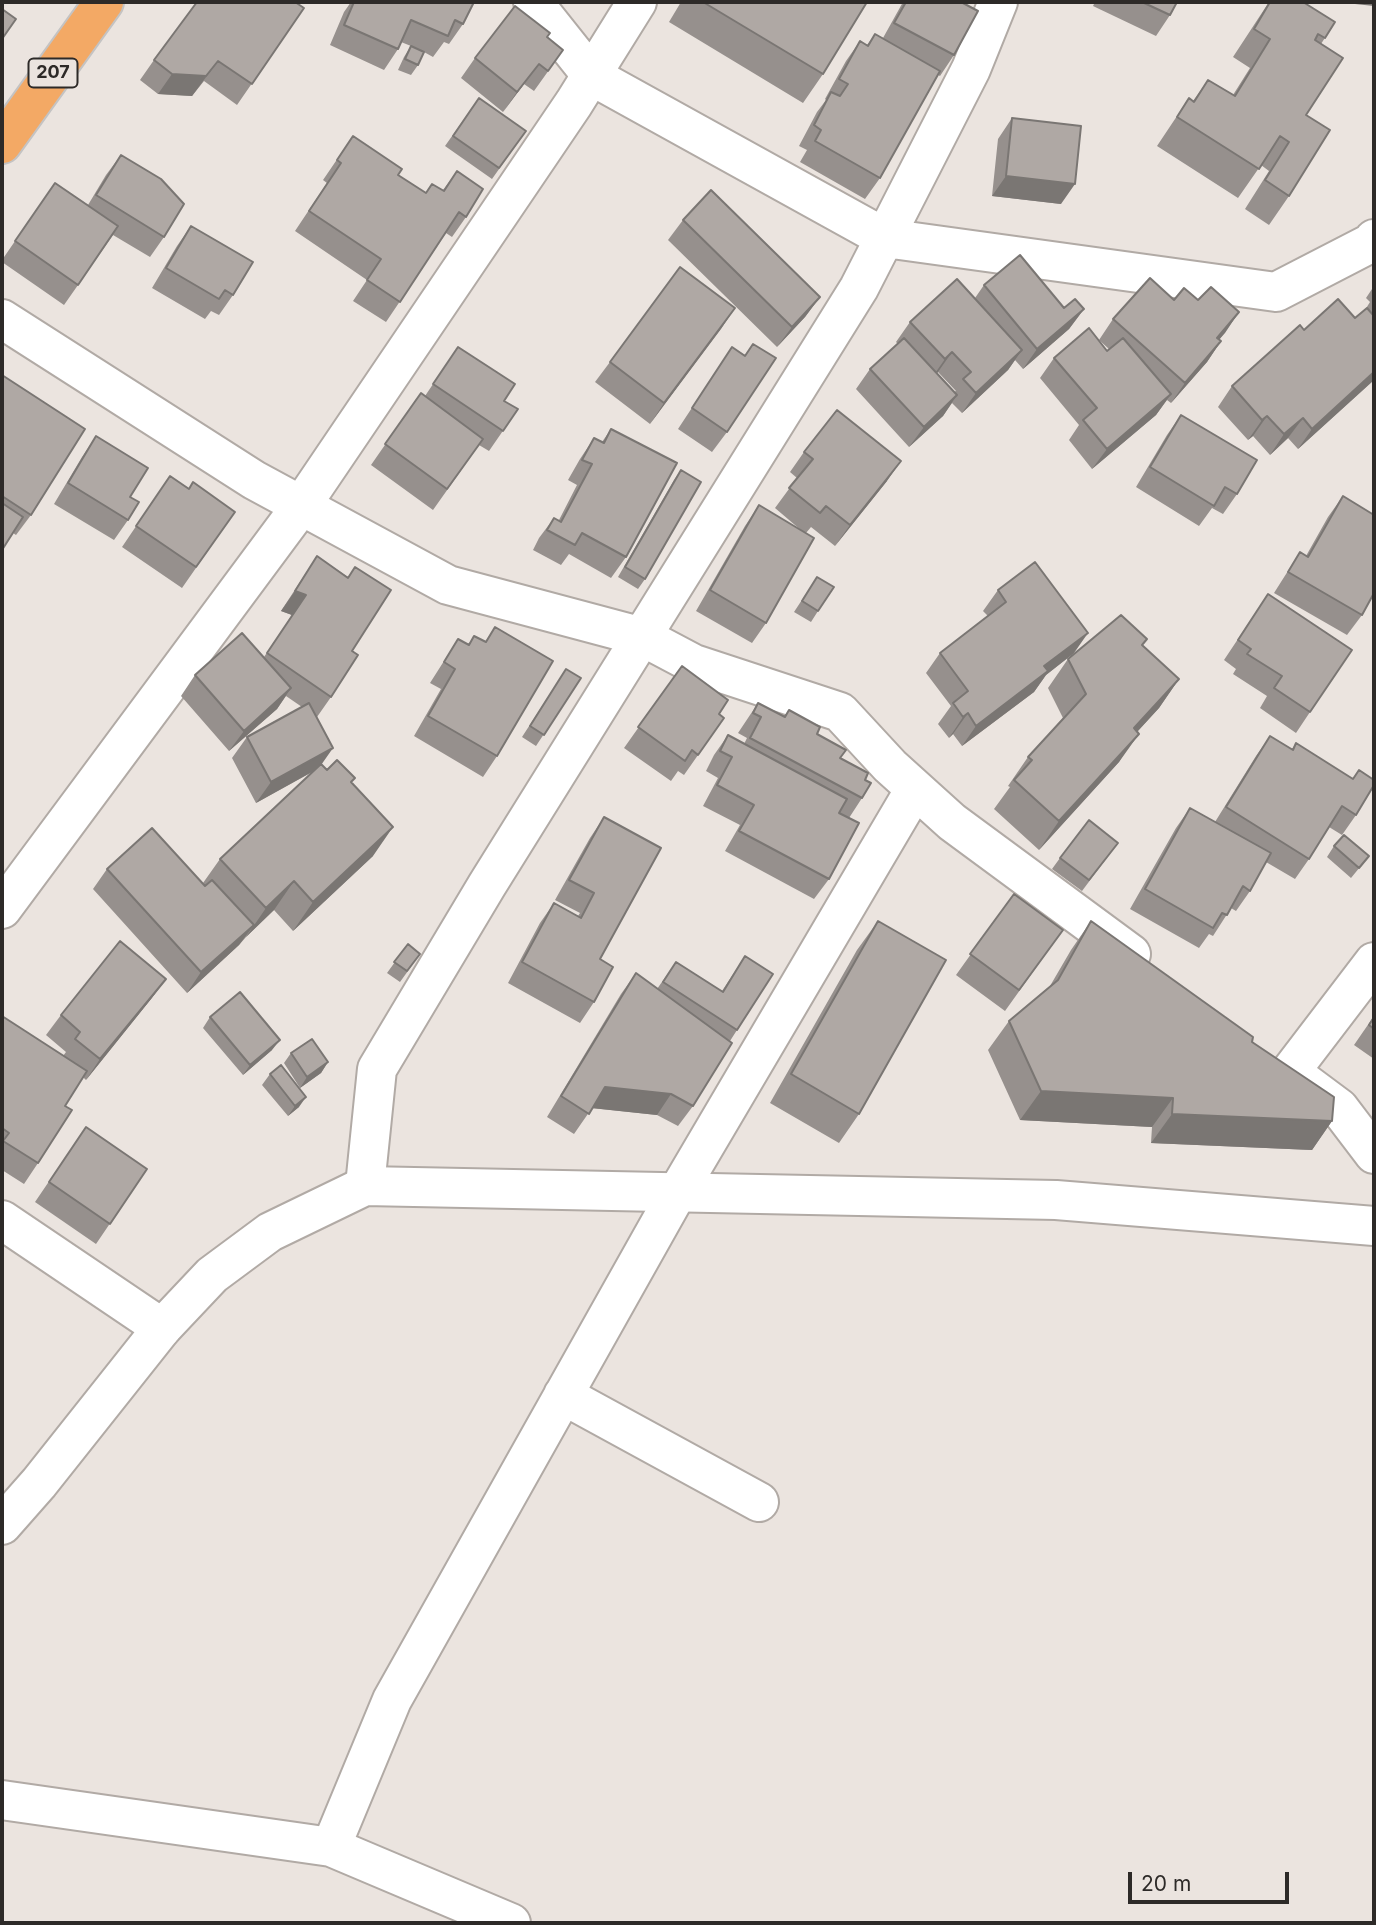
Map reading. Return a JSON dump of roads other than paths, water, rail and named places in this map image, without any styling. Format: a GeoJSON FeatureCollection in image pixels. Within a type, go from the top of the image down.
{"type":"FeatureCollection","features":[{"type":"Feature","properties":{"kind":"highway","name":"207"},"geometry":{"type":"LineString","coordinates":[[2,144],[104,2]]}},
{"type":"Feature","properties":{"kind":"street"},"geometry":{"type":"LineString","coordinates":[[533,2],[592,75],[885,238],[1276,292],[1373,242],[1374,239]]}},
{"type":"Feature","properties":{"kind":"street"},"geometry":{"type":"LineString","coordinates":[[2,909],[301,506],[592,75],[637,2]]}},
{"type":"Feature","properties":{"kind":"street"},"geometry":{"type":"LineString","coordinates":[[365,1186],[377,1069],[487,885],[859,288],[971,69],[998,2]]}},
{"type":"Feature","properties":{"kind":"street"},"geometry":{"type":"LineString","coordinates":[[2,319],[254,480],[448,585],[643,637],[694,664],[840,712],[890,766],[952,822],[1158,974]]}},
{"type":"Feature","properties":{"kind":"street"},"geometry":{"type":"LineString","coordinates":[[331,1847],[392,1700],[677,1192],[915,789]]}},
{"type":"Feature","properties":{"kind":"street"},"geometry":{"type":"LineString","coordinates":[[1374,962],[1279,1063],[1339,1108],[1374,1154]]}},
{"type":"Feature","properties":{"kind":"street"},"geometry":{"type":"LineString","coordinates":[[2,1525],[163,1328],[212,1275],[270,1231],[365,1186],[1056,1200],[1374,1226]]}},
{"type":"Feature","properties":{"kind":"street"},"geometry":{"type":"LineString","coordinates":[[2,1220],[163,1328]]}},
{"type":"Feature","properties":{"kind":"street"},"geometry":{"type":"LineString","coordinates":[[563,1395],[759,1502]]}},
{"type":"Feature","properties":{"kind":"street"},"geometry":{"type":"LineString","coordinates":[[2,1800],[331,1847],[511,1923]]}}]}
